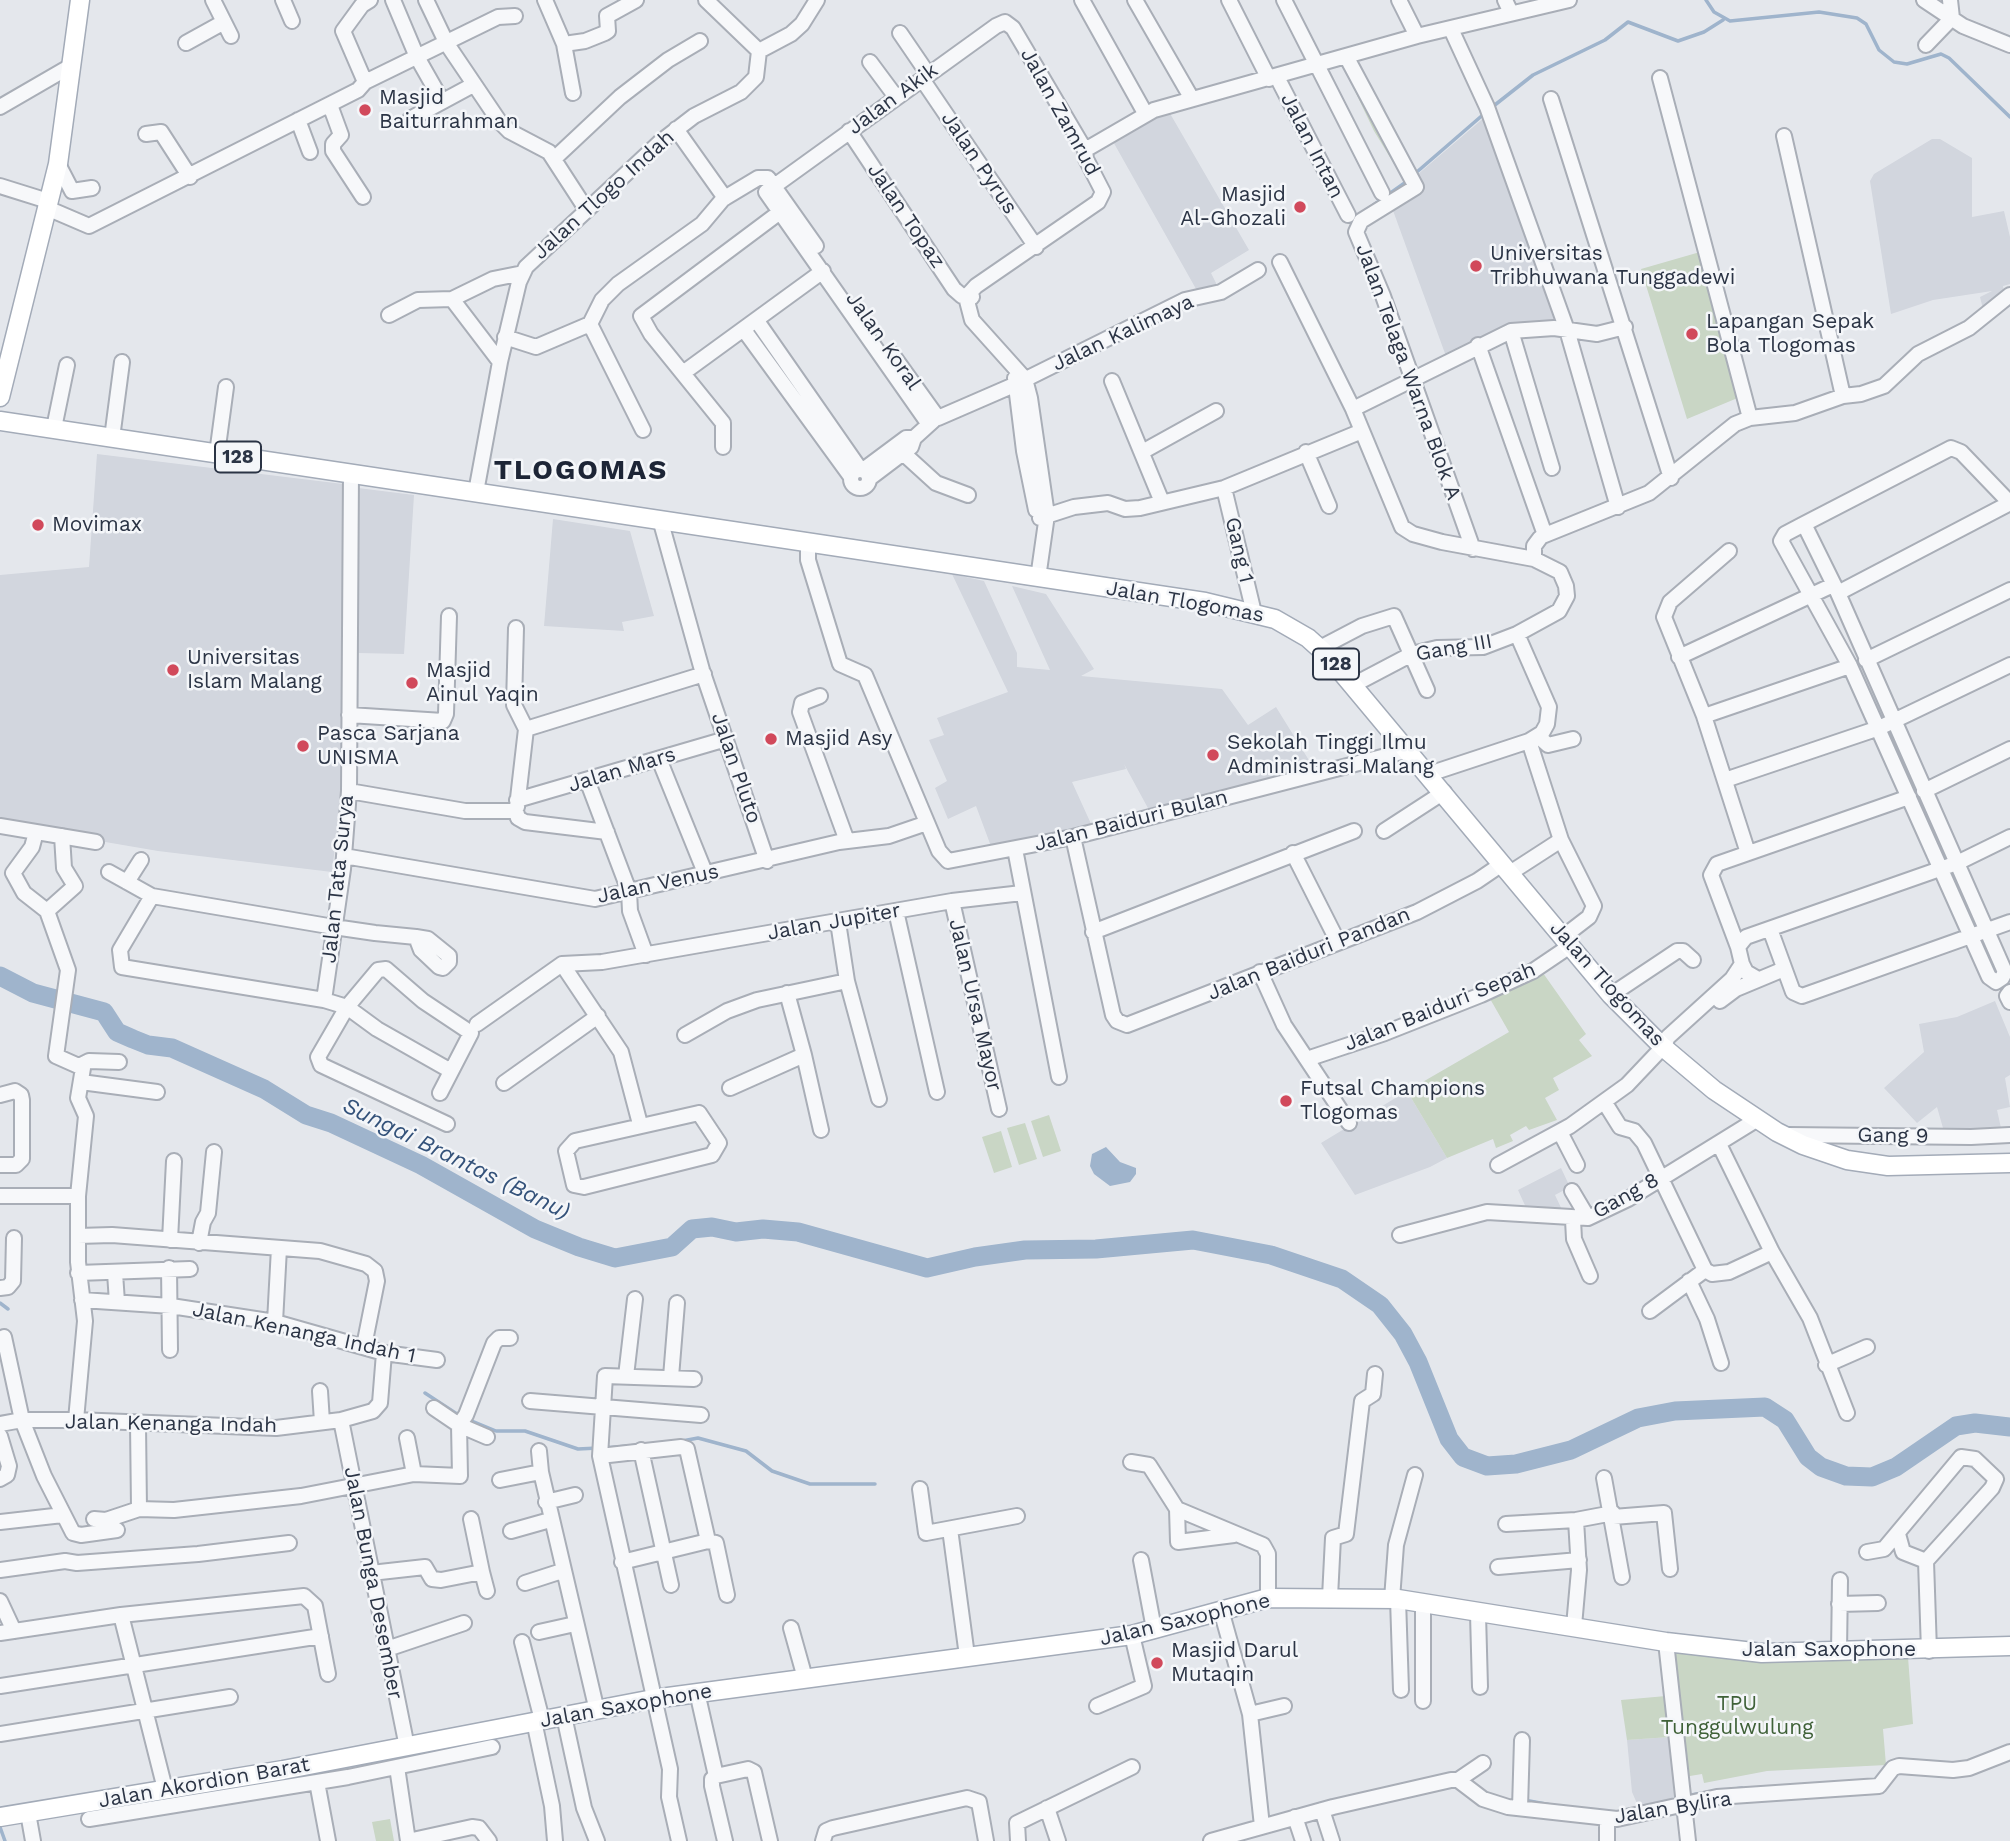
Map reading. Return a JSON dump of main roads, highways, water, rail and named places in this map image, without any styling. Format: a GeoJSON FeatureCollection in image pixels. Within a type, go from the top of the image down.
{"type":"FeatureCollection","features":[{"type":"Feature","properties":{"kind":"main road"},"geometry":{"type":"LineString","coordinates":[[0,397],[58,164],[69,67],[83,2]]}},
{"type":"Feature","properties":{"kind":"main road","name":"Jalan Tlogomas"},"geometry":{"type":"LineString","coordinates":[[0,421],[660,519],[808,544],[1038,574],[1254,613],[1290,625],[1320,648],[1355,684],[1611,995],[1663,1047],[1756,1120],[1825,1153],[1870,1164],[2010,1163]]}},
{"type":"Feature","properties":{"kind":"main road","name":"Jalan Saxophone"},"geometry":{"type":"LineString","coordinates":[[407,1747],[696,1692],[1132,1635],[1268,1598],[1395,1599],[1666,1642],[1762,1653],[1929,1651],[2010,1646]]}},
{"type":"Feature","properties":{"kind":"main road","name":"Jalan Akordion Barat"},"geometry":{"type":"LineString","coordinates":[[0,1817],[407,1747]]}},
{"type":"Feature","properties":{"kind":"water"},"geometry":{"type":"Polygon","coordinates":[[[1106,1147],[1120,1162],[1136,1168],[1136,1174],[1130,1182],[1110,1186],[1094,1174],[1090,1166],[1092,1154],[1106,1147]]]}},
{"type":"Feature","properties":{"kind":"waterway"},"geometry":{"type":"LineString","coordinates":[[1706,0],[1714,12],[1730,21],[1819,12],[1857,18],[1866,24],[1879,50],[1894,62],[1907,64],[1941,54],[1949,58],[2010,117]]}},
{"type":"Feature","properties":{"kind":"waterway"},"geometry":{"type":"LineString","coordinates":[[1491,108],[1533,75],[1605,40],[1628,22],[1678,41],[1704,32],[1723,20]]}},
{"type":"Feature","properties":{"kind":"waterway"},"geometry":{"type":"LineString","coordinates":[[1418,171],[1485,113]]}},
{"type":"Feature","properties":{"kind":"waterway"},"geometry":{"type":"LineString","coordinates":[[1365,211],[1406,182]]}},
{"type":"Feature","properties":{"kind":"waterway","name":"Sungai Brantas (Banu)"},"geometry":{"type":"LineString","coordinates":[[0,976],[33,993],[104,1012],[117,1032],[148,1045],[172,1048],[264,1089],[306,1115],[331,1123],[421,1165],[535,1229],[615,1258],[672,1247],[692,1229],[712,1227],[736,1232],[763,1229],[798,1232],[927,1268],[975,1257],[1025,1250],[1096,1249],[1193,1240],[1271,1255],[1342,1279],[1380,1305],[1403,1334],[1418,1362],[1449,1439],[1463,1457],[1487,1466],[1516,1464],[1571,1450],[1638,1418],[1675,1411],[1765,1407],[1785,1420],[1808,1457],[1821,1467],[1846,1476],[1872,1477],[1896,1467],[1956,1426],[1975,1423],[2010,1427]]}},
{"type":"Feature","properties":{"kind":"waterway"},"geometry":{"type":"LineString","coordinates":[[0,1303],[8,1309]]}},
{"type":"Feature","properties":{"kind":"waterway"},"geometry":{"type":"LineString","coordinates":[[425,1393],[460,1416]]}},
{"type":"Feature","properties":{"kind":"waterway"},"geometry":{"type":"LineString","coordinates":[[467,1419],[496,1431],[525,1431],[578,1449],[598,1448]]}},
{"type":"Feature","properties":{"kind":"waterway"},"geometry":{"type":"LineString","coordinates":[[682,1441],[698,1438],[746,1451],[772,1471],[810,1484],[875,1484]]}},
{"type":"Feature","properties":{"kind":"waterway"},"geometry":{"type":"LineString","coordinates":[[605,1448],[639,1445]]}},
{"type":"Feature","properties":{"kind":"waterway"},"geometry":{"type":"LineString","coordinates":[[1727,1790],[1742,1788]]}},
{"type":"Feature","properties":{"kind":"waterway"},"geometry":{"type":"LineString","coordinates":[[1685,1796],[1709,1792]]}},
{"type":"Feature","properties":{"kind":"waterway"},"geometry":{"type":"LineString","coordinates":[[1524,1800],[1551,1805]]}},
{"type":"Feature","properties":{"kind":"waterway"},"geometry":{"type":"LineString","coordinates":[[0,1827],[5,1841]]}},
{"type":"Feature","properties":{"kind":"place","name":"Masjid Baiturrahman"},"geometry":{"type":"Point","coordinates":[365,110]}},
{"type":"Feature","properties":{"kind":"place","name":"Masjid Al-Ghozali"},"geometry":{"type":"Point","coordinates":[1300,207]}},
{"type":"Feature","properties":{"kind":"place","name":"Universitas Tribhuwana Tunggadewi"},"geometry":{"type":"Point","coordinates":[1476,266]}},
{"type":"Feature","properties":{"kind":"place","name":"Lapangan Sepak Bola Tlogomas"},"geometry":{"type":"Point","coordinates":[1692,334]}},
{"type":"Feature","properties":{"kind":"place","name":"Movimax"},"geometry":{"type":"Point","coordinates":[38,525]}},
{"type":"Feature","properties":{"kind":"place","name":"Universitas Islam Malang"},"geometry":{"type":"Point","coordinates":[173,670]}},
{"type":"Feature","properties":{"kind":"place","name":"Masjid Ainul Yaqin"},"geometry":{"type":"Point","coordinates":[412,683]}},
{"type":"Feature","properties":{"kind":"place","name":"Masjid Asy"},"geometry":{"type":"Point","coordinates":[771,739]}},
{"type":"Feature","properties":{"kind":"place","name":"Pasca Sarjana UNISMA"},"geometry":{"type":"Point","coordinates":[303,746]}},
{"type":"Feature","properties":{"kind":"place","name":"Sekolah Tinggi Ilmu Administrasi Malang"},"geometry":{"type":"Point","coordinates":[1213,755]}},
{"type":"Feature","properties":{"kind":"place","name":"Futsal Champions Tlogomas"},"geometry":{"type":"Point","coordinates":[1286,1101]}},
{"type":"Feature","properties":{"kind":"place","name":"Masjid Darul Mutaqin"},"geometry":{"type":"Point","coordinates":[1157,1663]}},
{"type":"Feature","properties":{"kind":"district","name":"TLOGOMAS"},"geometry":{"type":"Point","coordinates":[581,471]}},
{"type":"Feature","properties":{"kind":"park label","name":"TPU Tunggulwulung"},"geometry":{"type":"Point","coordinates":[1737,1716]}}]}
